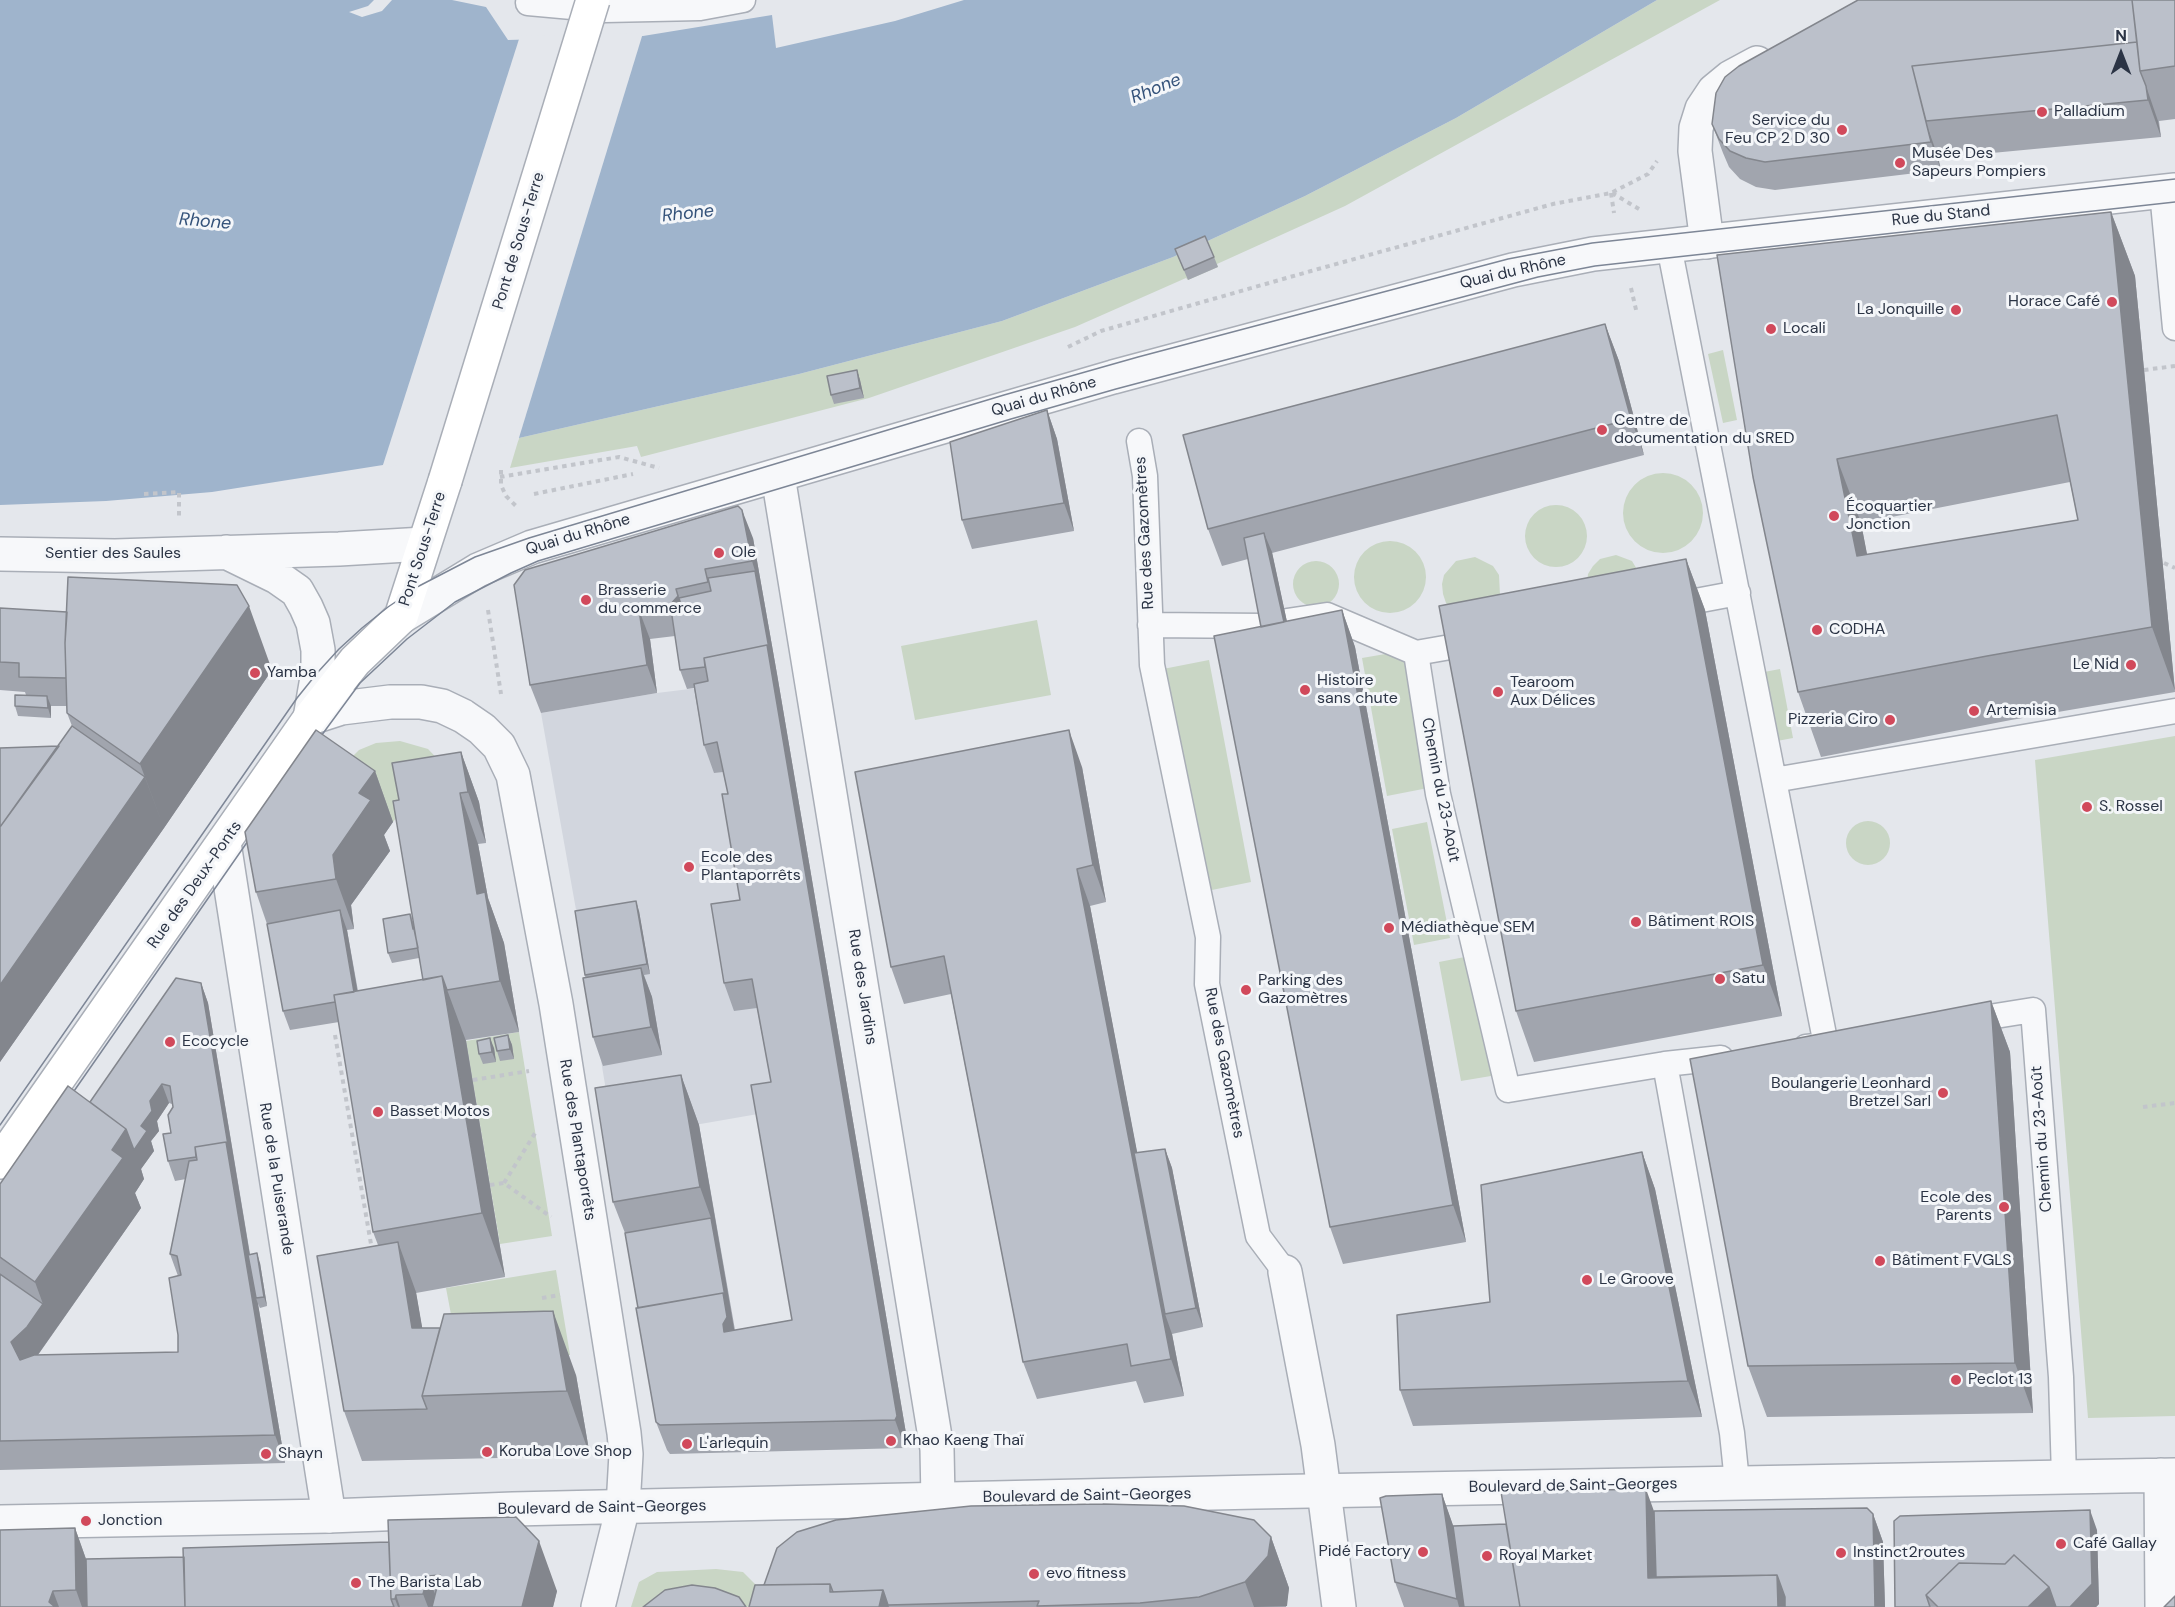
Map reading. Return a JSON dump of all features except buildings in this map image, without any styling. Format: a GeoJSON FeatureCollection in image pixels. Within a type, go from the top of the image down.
{"type":"FeatureCollection","features":[{"type":"Feature","properties":{"kind":"main road","name":"Pont de Sous-Terre"},"geometry":{"type":"LineString","coordinates":[[445,481],[593,0]]}},
{"type":"Feature","properties":{"kind":"main road","name":"Pont Sous-Terre"},"geometry":{"type":"LineString","coordinates":[[401,617],[445,481]]}},
{"type":"Feature","properties":{"kind":"main road","name":"Rue des Deux-Ponts"},"geometry":{"type":"LineString","coordinates":[[0,1162],[310,718],[355,661],[401,617]]}},
{"type":"Feature","properties":{"kind":"street"},"geometry":{"type":"LineString","coordinates":[[528,3],[605,10],[700,8],[742,0]]}},
{"type":"Feature","properties":{"kind":"street"},"geometry":{"type":"LineString","coordinates":[[1707,242],[1695,151],[1696,128],[1702,109],[1714,91],[1731,77],[1781,50]]}},
{"type":"Feature","properties":{"kind":"street"},"geometry":{"type":"LineString","coordinates":[[2168,191],[2167,234],[2175,328]]}},
{"type":"Feature","properties":{"kind":"street","name":"Rue du Stand"},"geometry":{"type":"LineString","coordinates":[[1707,242],[2168,191]]}},
{"type":"Feature","properties":{"kind":"street","name":"Quai du Rhône"},"geometry":{"type":"LineString","coordinates":[[401,617],[478,570],[532,548],[1113,377],[1513,270],[1593,254],[1707,242]]}},
{"type":"Feature","properties":{"kind":"street"},"geometry":{"type":"LineString","coordinates":[[1669,246],[1826,1045]]}},
{"type":"Feature","properties":{"kind":"street","name":"Rue des Gazomètres"},"geometry":{"type":"LineString","coordinates":[[1139,441],[1145,476],[1152,665],[1208,937],[1207,984],[1258,1236],[1285,1272],[1325,1492],[1339,1607]]}},
{"type":"Feature","properties":{"kind":"street","name":"Rue des Jardins"},"geometry":{"type":"LineString","coordinates":[[778,476],[937,1449],[938,1500]]}},
{"type":"Feature","properties":{"kind":"street","name":"Sentier des Saules"},"geometry":{"type":"LineString","coordinates":[[0,554],[115,556],[424,544]]}},
{"type":"Feature","properties":{"kind":"street","name":"Sentier des Saules"},"geometry":{"type":"LineString","coordinates":[[226,552],[297,591],[306,607],[318,650],[318,672],[310,718]]}},
{"type":"Feature","properties":{"kind":"street"},"geometry":{"type":"LineString","coordinates":[[1646,611],[1738,594]]}},
{"type":"Feature","properties":{"kind":"street","name":"Rue des Gazomètres"},"geometry":{"type":"LineString","coordinates":[[1150,625],[1276,623],[1327,615],[1416,654]]}},
{"type":"Feature","properties":{"kind":"street"},"geometry":{"type":"LineString","coordinates":[[1416,654],[1496,639]]}},
{"type":"Feature","properties":{"kind":"street","name":"Chemin du 23-Août"},"geometry":{"type":"LineString","coordinates":[[1416,654],[1438,794],[1508,1090],[1665,1064],[1745,1055]]}},
{"type":"Feature","properties":{"kind":"street","name":"Rue des Plantaporrêts"},"geometry":{"type":"LineString","coordinates":[[310,718],[341,708],[390,702],[421,702],[442,706],[482,729],[498,746],[513,775],[556,1004],[624,1433],[626,1454],[624,1507],[598,1607]]}},
{"type":"Feature","properties":{"kind":"street"},"geometry":{"type":"LineString","coordinates":[[1774,780],[2175,711]]}},
{"type":"Feature","properties":{"kind":"street","name":"Rue de la Puiserande"},"geometry":{"type":"LineString","coordinates":[[224,843],[329,1516]]}},
{"type":"Feature","properties":{"kind":"street","name":"Chemin du 23-Août"},"geometry":{"type":"LineString","coordinates":[[1942,1025],[2032,1010],[2061,1377],[2064,1477]]}},
{"type":"Feature","properties":{"kind":"street"},"geometry":{"type":"LineString","coordinates":[[1780,1050],[1851,1041]]}},
{"type":"Feature","properties":{"kind":"street"},"geometry":{"type":"LineString","coordinates":[[1665,1064],[1732,1433],[1737,1482]]}},
{"type":"Feature","properties":{"kind":"street"},"geometry":{"type":"LineString","coordinates":[[2162,1607],[2168,1475]]}},
{"type":"Feature","properties":{"kind":"street","name":"Boulevard de Saint-Georges"},"geometry":{"type":"LineString","coordinates":[[0,1522],[1737,1482],[2168,1475]]}},
{"type":"Feature","properties":{"kind":"street"},"geometry":{"type":"LineString","coordinates":[[2162,1607],[2175,1593]]}},
{"type":"Feature","properties":{"kind":"path"},"geometry":{"type":"LineString","coordinates":[[1061,351],[1101,331],[1553,204],[1611,193],[1648,174],[1660,157]]}},
{"type":"Feature","properties":{"kind":"path"},"geometry":{"type":"LineString","coordinates":[[1611,193],[1616,222]]}},
{"type":"Feature","properties":{"kind":"path"},"geometry":{"type":"LineString","coordinates":[[1630,280],[1637,314]]}},
{"type":"Feature","properties":{"kind":"path"},"geometry":{"type":"LineString","coordinates":[[2144,370],[2175,366]]}},
{"type":"Feature","properties":{"kind":"path"},"geometry":{"type":"LineString","coordinates":[[500,477],[619,457],[660,468],[651,470]]}},
{"type":"Feature","properties":{"kind":"path"},"geometry":{"type":"LineString","coordinates":[[501,470],[501,485],[506,496],[518,508]]}},
{"type":"Feature","properties":{"kind":"path"},"geometry":{"type":"LineString","coordinates":[[534,494],[643,472]]}},
{"type":"Feature","properties":{"kind":"path"},"geometry":{"type":"LineString","coordinates":[[144,494],[179,492],[179,514]]}},
{"type":"Feature","properties":{"kind":"path"},"geometry":{"type":"LineString","coordinates":[[2164,564],[2175,568]]}},
{"type":"Feature","properties":{"kind":"path"},"geometry":{"type":"LineString","coordinates":[[488,611],[499,678]]}},
{"type":"Feature","properties":{"kind":"path"},"geometry":{"type":"LineString","coordinates":[[335,1035],[373,1259]]}},
{"type":"Feature","properties":{"kind":"path"},"geometry":{"type":"LineString","coordinates":[[473,1080],[530,1071]]}},
{"type":"Feature","properties":{"kind":"path"},"geometry":{"type":"LineString","coordinates":[[2143,1107],[2175,1103]]}},
{"type":"Feature","properties":{"kind":"path"},"geometry":{"type":"LineString","coordinates":[[504,1183],[540,1126]]}},
{"type":"Feature","properties":{"kind":"path"},"geometry":{"type":"LineString","coordinates":[[490,1185],[504,1183],[556,1221]]}},
{"type":"Feature","properties":{"kind":"path"},"geometry":{"type":"LineString","coordinates":[[542,1298],[560,1295]]}},
{"type":"Feature","properties":{"kind":"shaded area","name":"Ecole des Plantaporrêts"},"geometry":{"type":"Polygon","coordinates":[[[714,686],[781,1110],[614,1139],[541,713],[657,693],[714,686]]]}},
{"type":"Feature","properties":{"kind":"green space"},"geometry":{"type":"Polygon","coordinates":[[[1657,0],[1720,0],[1345,206],[1217,264],[1218,267],[1188,280],[1186,278],[1075,327],[869,398],[641,457],[637,446],[510,468],[519,438],[799,374],[1002,321],[1173,257],[1305,196],[1456,118],[1657,0]]]}},
{"type":"Feature","properties":{"kind":"green space"},"geometry":{"type":"Polygon","coordinates":[[[1723,350],[1737,420],[1723,423],[1708,354],[1723,350]]]}},
{"type":"Feature","properties":{"kind":"green space"},"geometry":{"type":"Polygon","coordinates":[[[1663,473],[1678,476],[1691,485],[1700,498],[1703,513],[1700,528],[1691,541],[1678,550],[1663,553],[1648,550],[1635,541],[1626,528],[1623,513],[1626,498],[1635,485],[1648,476],[1663,473]]]}},
{"type":"Feature","properties":{"kind":"green space"},"geometry":{"type":"Polygon","coordinates":[[[1550,505],[1562,505],[1578,514],[1585,524],[1587,536],[1585,548],[1578,558],[1562,567],[1550,567],[1539,562],[1530,553],[1525,542],[1525,530],[1530,519],[1539,510],[1550,505]]]}},
{"type":"Feature","properties":{"kind":"green space"},"geometry":{"type":"Polygon","coordinates":[[[1390,541],[1410,547],[1420,557],[1426,577],[1420,597],[1410,607],[1390,613],[1370,607],[1360,597],[1354,577],[1360,557],[1370,547],[1390,541]]]}},
{"type":"Feature","properties":{"kind":"green space"},"geometry":{"type":"Polygon","coordinates":[[[1616,555],[1632,561],[1641,576],[1587,583],[1588,574],[1600,559],[1616,555]]]}},
{"type":"Feature","properties":{"kind":"green space"},"geometry":{"type":"Polygon","coordinates":[[[1475,557],[1493,566],[1499,575],[1500,595],[1452,610],[1443,594],[1444,575],[1456,561],[1475,557]]]}},
{"type":"Feature","properties":{"kind":"green space"},"geometry":{"type":"Polygon","coordinates":[[[1316,561],[1332,568],[1339,584],[1332,600],[1316,607],[1300,600],[1293,584],[1300,568],[1316,561]]]}},
{"type":"Feature","properties":{"kind":"green space"},"geometry":{"type":"Polygon","coordinates":[[[1037,620],[1051,695],[915,720],[901,646],[1037,620]]]}},
{"type":"Feature","properties":{"kind":"green space"},"geometry":{"type":"Polygon","coordinates":[[[1403,651],[1428,788],[1387,796],[1362,658],[1403,651]]]}},
{"type":"Feature","properties":{"kind":"green space"},"geometry":{"type":"Polygon","coordinates":[[[1209,660],[1251,882],[1207,891],[1163,669],[1209,660]]]}},
{"type":"Feature","properties":{"kind":"green space"},"geometry":{"type":"Polygon","coordinates":[[[1780,669],[1793,738],[1777,741],[1764,672],[1780,669]]]}},
{"type":"Feature","properties":{"kind":"green space"},"geometry":{"type":"Polygon","coordinates":[[[2175,736],[2175,1416],[2088,1418],[2035,760],[2175,736]]]}},
{"type":"Feature","properties":{"kind":"green space"},"geometry":{"type":"Polygon","coordinates":[[[400,741],[428,749],[450,772],[407,805],[393,822],[343,766],[359,750],[376,743],[400,741]]]}},
{"type":"Feature","properties":{"kind":"green space"},"geometry":{"type":"Polygon","coordinates":[[[1868,821],[1877,822],[1884,827],[1889,834],[1889,852],[1884,859],[1877,864],[1868,865],[1859,864],[1852,859],[1847,852],[1846,843],[1847,834],[1852,827],[1859,822],[1868,821]]]}},
{"type":"Feature","properties":{"kind":"green space"},"geometry":{"type":"Polygon","coordinates":[[[1427,822],[1450,938],[1414,945],[1392,829],[1427,822]]]}},
{"type":"Feature","properties":{"kind":"green space"},"geometry":{"type":"Polygon","coordinates":[[[1475,955],[1497,1075],[1461,1081],[1439,962],[1475,955]]]}},
{"type":"Feature","properties":{"kind":"green space"},"geometry":{"type":"Polygon","coordinates":[[[519,1032],[552,1236],[500,1244],[466,1041],[519,1032]]]}},
{"type":"Feature","properties":{"kind":"green space"},"geometry":{"type":"Polygon","coordinates":[[[556,1270],[570,1355],[459,1357],[446,1288],[556,1270]]]}},
{"type":"Feature","properties":{"kind":"green space"},"geometry":{"type":"Polygon","coordinates":[[[716,1569],[743,1572],[759,1588],[765,1607],[631,1607],[639,1582],[657,1572],[716,1569]]]}},
{"type":"Feature","properties":{"kind":"water","name":"Rhone"},"geometry":{"type":"Polygon","coordinates":[[[0,0],[374,0],[368,6],[349,12],[362,17],[382,11],[392,0],[452,0],[486,7],[508,40],[643,36],[772,15],[776,48],[895,21],[964,0],[1657,0],[1456,118],[1305,196],[1173,257],[1002,321],[799,374],[519,438],[383,465],[212,492],[106,501],[0,505],[0,0]]]}},
{"type":"Feature","properties":{"kind":"pier"},"geometry":{"type":"Polygon","coordinates":[[[643,33],[518,441],[382,468],[520,36],[643,33]]]}},
{"type":"Feature","properties":{"kind":"tram line"},"geometry":{"type":"LineString","coordinates":[[0,1125],[297,698],[318,672],[339,649],[388,607],[419,586],[475,557],[529,538],[1004,395],[1508,259],[1592,243],[2175,179]]}},
{"type":"Feature","properties":{"kind":"tram line"},"geometry":{"type":"LineString","coordinates":[[313,747],[360,683],[407,639],[455,602],[511,573],[538,561],[1011,419],[1538,277],[1595,266],[2175,202]]}},
{"type":"Feature","properties":{"kind":"tram line"},"geometry":{"type":"LineString","coordinates":[[65,1104],[257,828]]}},
{"type":"Feature","properties":{"kind":"place","name":"Palladium"},"geometry":{"type":"Point","coordinates":[2042,112]}},
{"type":"Feature","properties":{"kind":"place","name":"Service du Feu CP 2 D 30"},"geometry":{"type":"Point","coordinates":[1842,130]}},
{"type":"Feature","properties":{"kind":"place","name":"Musée Des Sapeurs Pompiers"},"geometry":{"type":"Point","coordinates":[1900,163]}},
{"type":"Feature","properties":{"kind":"place","name":"Horace Café"},"geometry":{"type":"Point","coordinates":[2112,302]}},
{"type":"Feature","properties":{"kind":"place","name":"La Jonquille"},"geometry":{"type":"Point","coordinates":[1956,310]}},
{"type":"Feature","properties":{"kind":"place","name":"Locali"},"geometry":{"type":"Point","coordinates":[1771,329]}},
{"type":"Feature","properties":{"kind":"place","name":"Centre de documentation du SRED"},"geometry":{"type":"Point","coordinates":[1602,430]}},
{"type":"Feature","properties":{"kind":"place","name":"Écoquartier Jonction"},"geometry":{"type":"Point","coordinates":[1834,516]}},
{"type":"Feature","properties":{"kind":"place","name":"Ole"},"geometry":{"type":"Point","coordinates":[719,553]}},
{"type":"Feature","properties":{"kind":"place","name":"Brasserie du commerce"},"geometry":{"type":"Point","coordinates":[586,600]}},
{"type":"Feature","properties":{"kind":"place","name":"CODHA"},"geometry":{"type":"Point","coordinates":[1817,630]}},
{"type":"Feature","properties":{"kind":"place","name":"Le Nid"},"geometry":{"type":"Point","coordinates":[2131,665]}},
{"type":"Feature","properties":{"kind":"place","name":"Yamba"},"geometry":{"type":"Point","coordinates":[255,673]}},
{"type":"Feature","properties":{"kind":"place","name":"Histoire sans chute"},"geometry":{"type":"Point","coordinates":[1305,690]}},
{"type":"Feature","properties":{"kind":"place","name":"Tearoom Aux Délices"},"geometry":{"type":"Point","coordinates":[1498,692]}},
{"type":"Feature","properties":{"kind":"place","name":"Artemisia"},"geometry":{"type":"Point","coordinates":[1974,711]}},
{"type":"Feature","properties":{"kind":"place","name":"Pizzeria Ciro"},"geometry":{"type":"Point","coordinates":[1890,720]}},
{"type":"Feature","properties":{"kind":"place","name":"S. Rossel"},"geometry":{"type":"Point","coordinates":[2087,807]}},
{"type":"Feature","properties":{"kind":"place","name":"Ecole des Plantaporrêts"},"geometry":{"type":"Point","coordinates":[689,867]}},
{"type":"Feature","properties":{"kind":"place","name":"Bâtiment ROIS"},"geometry":{"type":"Point","coordinates":[1636,922]}},
{"type":"Feature","properties":{"kind":"place","name":"Médiathèque SEM"},"geometry":{"type":"Point","coordinates":[1389,928]}},
{"type":"Feature","properties":{"kind":"place","name":"Satu"},"geometry":{"type":"Point","coordinates":[1720,979]}},
{"type":"Feature","properties":{"kind":"place","name":"Parking des Gazomètres"},"geometry":{"type":"Point","coordinates":[1246,990]}},
{"type":"Feature","properties":{"kind":"place","name":"Ecocycle"},"geometry":{"type":"Point","coordinates":[170,1042]}},
{"type":"Feature","properties":{"kind":"place","name":"Boulangerie Leonhard Bretzel Sarl"},"geometry":{"type":"Point","coordinates":[1943,1093]}},
{"type":"Feature","properties":{"kind":"place","name":"Basset Motos"},"geometry":{"type":"Point","coordinates":[378,1112]}},
{"type":"Feature","properties":{"kind":"place","name":"Ecole des Parents"},"geometry":{"type":"Point","coordinates":[2004,1207]}},
{"type":"Feature","properties":{"kind":"place","name":"Bâtiment FVGLS"},"geometry":{"type":"Point","coordinates":[1880,1261]}},
{"type":"Feature","properties":{"kind":"place","name":"Le Groove"},"geometry":{"type":"Point","coordinates":[1587,1280]}},
{"type":"Feature","properties":{"kind":"place","name":"Peclot 13"},"geometry":{"type":"Point","coordinates":[1956,1380]}},
{"type":"Feature","properties":{"kind":"place","name":"Khao Kaeng Thaï"},"geometry":{"type":"Point","coordinates":[891,1441]}},
{"type":"Feature","properties":{"kind":"place","name":"L'arlequin"},"geometry":{"type":"Point","coordinates":[687,1444]}},
{"type":"Feature","properties":{"kind":"place","name":"Koruba Love Shop"},"geometry":{"type":"Point","coordinates":[487,1452]}},
{"type":"Feature","properties":{"kind":"place","name":"Shayn"},"geometry":{"type":"Point","coordinates":[266,1454]}},
{"type":"Feature","properties":{"kind":"place","name":"Jonction"},"geometry":{"type":"Point","coordinates":[86,1521]}},
{"type":"Feature","properties":{"kind":"place","name":"Café Gallay"},"geometry":{"type":"Point","coordinates":[2061,1544]}},
{"type":"Feature","properties":{"kind":"place","name":"Pidé Factory"},"geometry":{"type":"Point","coordinates":[1423,1552]}},
{"type":"Feature","properties":{"kind":"place","name":"Instinct2routes"},"geometry":{"type":"Point","coordinates":[1841,1553]}},
{"type":"Feature","properties":{"kind":"place","name":"Royal Market"},"geometry":{"type":"Point","coordinates":[1487,1556]}},
{"type":"Feature","properties":{"kind":"place","name":"evo fitness"},"geometry":{"type":"Point","coordinates":[1034,1574]}},
{"type":"Feature","properties":{"kind":"place","name":"The Barista Lab"},"geometry":{"type":"Point","coordinates":[356,1583]}}]}
